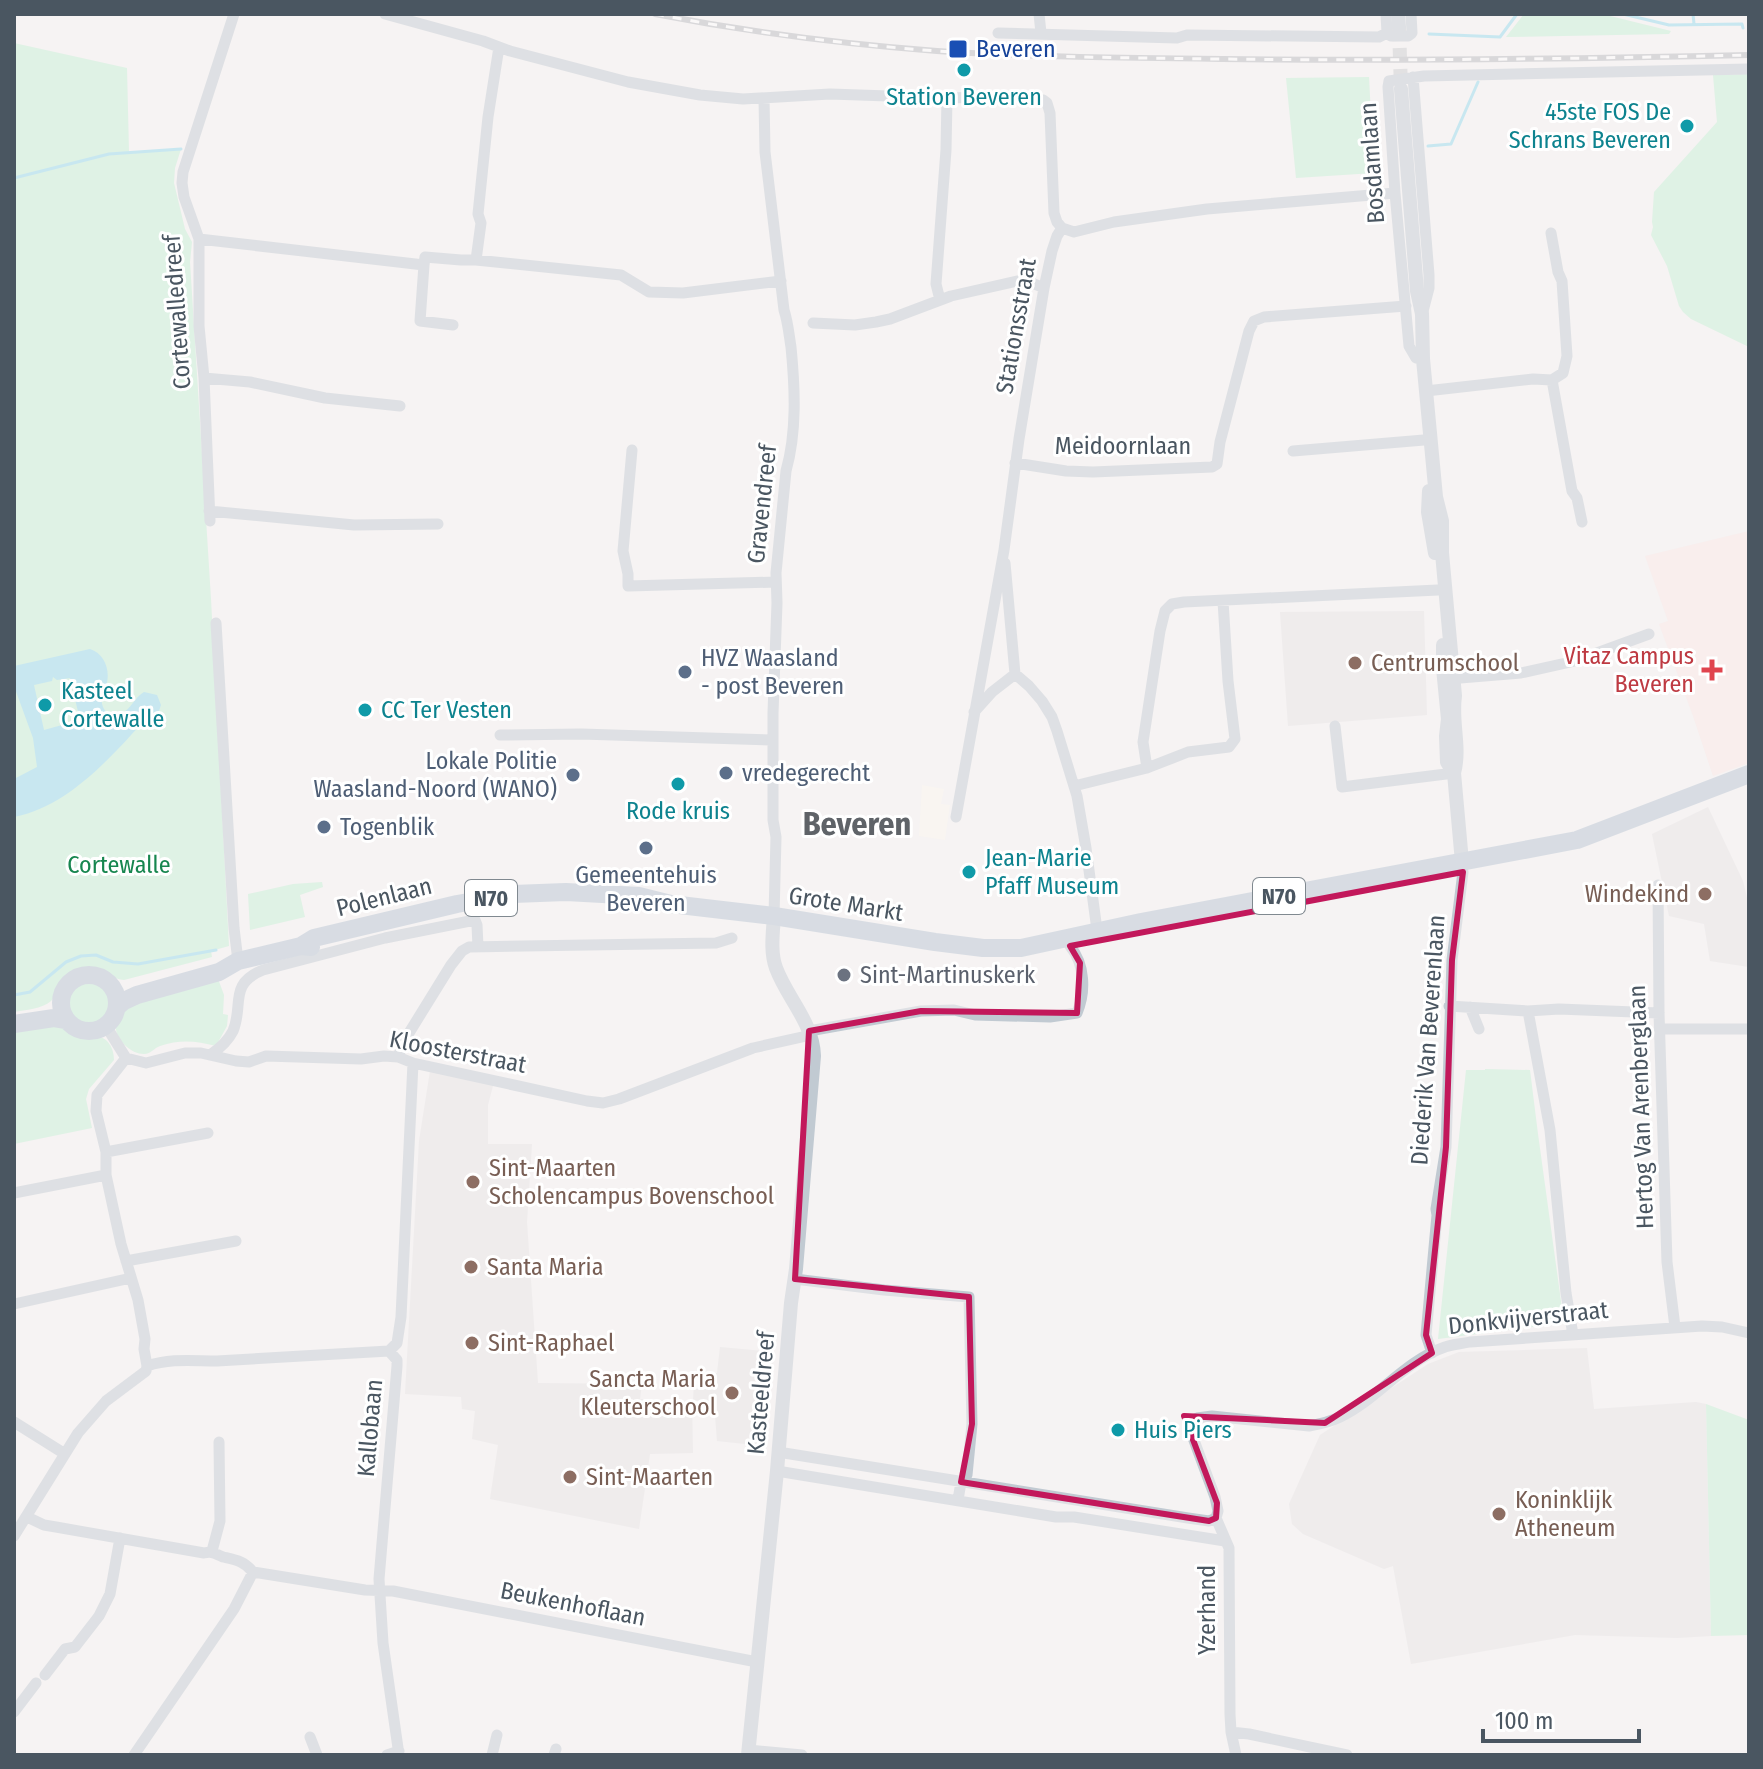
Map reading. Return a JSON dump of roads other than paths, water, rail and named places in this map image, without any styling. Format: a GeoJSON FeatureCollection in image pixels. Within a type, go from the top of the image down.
{"type":"FeatureCollection","features":[{"type":"Feature","properties":{"kind":"main road","name":"N70"},"geometry":{"type":"LineString","coordinates":[[1088,937],[1462,867],[1577,840],[1749,774]]}},
{"type":"Feature","properties":{"kind":"main road","name":"Polenlaan"},"geometry":{"type":"LineString","coordinates":[[117,1007],[137,995],[219,972],[238,961],[301,946],[317,948],[428,919],[524,904],[671,904],[774,916]]}},
{"type":"Feature","properties":{"kind":"main road","name":"Grote Markt"},"geometry":{"type":"LineString","coordinates":[[774,916],[998,949],[1088,937]]}},
{"type":"Feature","properties":{"kind":"main road","name":"N70"},"geometry":{"type":"LineString","coordinates":[[14,1014],[48,1007],[61,998],[68,984],[82,975],[98,976],[111,985],[124,986],[216,962],[238,961]]}},
{"type":"Feature","properties":{"kind":"main road"},"geometry":{"type":"LineString","coordinates":[[61,998],[61,1010],[66,1020],[78,1029],[93,1031],[112,1021],[117,1007],[111,985]]}},
{"type":"Feature","properties":{"kind":"main road"},"geometry":{"type":"LineString","coordinates":[[14,1024],[54,1018],[66,1020]]}},
{"type":"Feature","properties":{"kind":"street","name":"Cortewalledreef"},"geometry":{"type":"LineString","coordinates":[[234,14],[182,183],[199,239],[199,326],[209,516],[354,525],[438,524]]}},
{"type":"Feature","properties":{"kind":"street"},"geometry":{"type":"LineString","coordinates":[[385,14],[653,87],[700,95],[743,99],[830,94],[1043,100],[1050,113],[1054,213],[1062,228],[1074,232],[1114,222],[1207,209],[1395,193]]}},
{"type":"Feature","properties":{"kind":"street"},"geometry":{"type":"LineString","coordinates":[[1039,14],[1041,33]]}},
{"type":"Feature","properties":{"kind":"street"},"geometry":{"type":"LineString","coordinates":[[1386,14],[1395,25]]}},
{"type":"Feature","properties":{"kind":"street"},"geometry":{"type":"LineString","coordinates":[[1395,25],[1391,36],[1408,36],[1412,33],[1411,14]]}},
{"type":"Feature","properties":{"kind":"street"},"geometry":{"type":"LineString","coordinates":[[998,33],[1177,38],[1187,35],[1379,37],[1395,25]]}},
{"type":"Feature","properties":{"kind":"street"},"geometry":{"type":"LineString","coordinates":[[476,260],[481,223],[478,214],[482,172],[499,47]]}},
{"type":"Feature","properties":{"kind":"street"},"geometry":{"type":"LineString","coordinates":[[1413,77],[1749,69]]}},
{"type":"Feature","properties":{"kind":"street","name":"Bosdamlaan"},"geometry":{"type":"LineString","coordinates":[[1416,358],[1409,346],[1388,87],[1393,79],[1413,77],[1429,275],[1422,314]]}},
{"type":"Feature","properties":{"kind":"street","name":"Bosdamlaan"},"geometry":{"type":"LineString","coordinates":[[1401,89],[1436,497],[1434,541],[1438,590],[1457,749],[1454,773],[1462,867]]}},
{"type":"Feature","properties":{"kind":"street","name":"Gravendreef"},"geometry":{"type":"LineString","coordinates":[[764,98],[765,152],[795,390],[776,582],[772,740],[776,837],[774,916]]}},
{"type":"Feature","properties":{"kind":"street"},"geometry":{"type":"LineString","coordinates":[[940,300],[936,284],[947,98]]}},
{"type":"Feature","properties":{"kind":"street","name":"Stationsstraat"},"geometry":{"type":"LineString","coordinates":[[956,817],[989,596],[1004,550],[1044,288],[1052,251],[1062,228]]}},
{"type":"Feature","properties":{"kind":"street"},"geometry":{"type":"LineString","coordinates":[[1426,391],[1533,379],[1552,380],[1563,373],[1567,356],[1562,281],[1551,233]]}},
{"type":"Feature","properties":{"kind":"street"},"geometry":{"type":"LineString","coordinates":[[199,239],[424,265]]}},
{"type":"Feature","properties":{"kind":"street"},"geometry":{"type":"LineString","coordinates":[[453,325],[420,321],[425,257],[621,275],[649,292],[683,293],[781,281]]}},
{"type":"Feature","properties":{"kind":"street"},"geometry":{"type":"LineString","coordinates":[[813,323],[855,325],[876,322],[940,300],[1017,281],[1044,288]]}},
{"type":"Feature","properties":{"kind":"street","name":"Bosdamlaan"},"geometry":{"type":"LineString","coordinates":[[1417,291],[1414,313],[1416,358],[1429,494],[1442,553],[1450,652],[1449,679]]}},
{"type":"Feature","properties":{"kind":"street","name":"Meidoornlaan"},"geometry":{"type":"LineString","coordinates":[[1015,463],[1093,472],[1212,467],[1219,460],[1227,414],[1254,321],[1264,317],[1406,306]]}},
{"type":"Feature","properties":{"kind":"street"},"geometry":{"type":"LineString","coordinates":[[204,378],[250,382],[325,398],[400,406]]}},
{"type":"Feature","properties":{"kind":"street"},"geometry":{"type":"LineString","coordinates":[[1552,380],[1572,491],[1577,498],[1582,522]]}},
{"type":"Feature","properties":{"kind":"street"},"geometry":{"type":"LineString","coordinates":[[1293,451],[1424,440]]}},
{"type":"Feature","properties":{"kind":"street"},"geometry":{"type":"LineString","coordinates":[[632,450],[623,551],[628,586],[776,582]]}},
{"type":"Feature","properties":{"kind":"street","name":"Stationsstraat"},"geometry":{"type":"LineString","coordinates":[[1004,550],[1015,674]]}},
{"type":"Feature","properties":{"kind":"street"},"geometry":{"type":"LineString","coordinates":[[1147,768],[1143,742],[1160,631],[1165,611],[1172,604],[1438,590]]}},
{"type":"Feature","properties":{"kind":"street"},"geometry":{"type":"LineString","coordinates":[[989,596],[1008,598]]}},
{"type":"Feature","properties":{"kind":"street"},"geometry":{"type":"LineString","coordinates":[[1074,786],[1147,768],[1188,752],[1229,747],[1235,739],[1223,601]]}},
{"type":"Feature","properties":{"kind":"street"},"geometry":{"type":"LineString","coordinates":[[216,623],[238,961]]}},
{"type":"Feature","properties":{"kind":"street"},"geometry":{"type":"LineString","coordinates":[[1449,679],[1521,673],[1575,661],[1649,634]]}},
{"type":"Feature","properties":{"kind":"street"},"geometry":{"type":"LineString","coordinates":[[810,1033],[921,1011],[954,1010],[975,1015],[1050,1017],[1077,1013],[1083,991],[1080,963],[1088,937],[1086,848],[1077,796],[1052,717],[1029,686],[1015,674],[992,692],[974,712]]}},
{"type":"Feature","properties":{"kind":"street"},"geometry":{"type":"LineString","coordinates":[[1335,726],[1342,787],[1454,773]]}},
{"type":"Feature","properties":{"kind":"street"},"geometry":{"type":"LineString","coordinates":[[500,735],[581,734],[772,740]]}},
{"type":"Feature","properties":{"kind":"street","name":"Diederik Van Beverenlaan"},"geometry":{"type":"LineString","coordinates":[[1432,1353],[1426,1335],[1436,1209],[1447,1138],[1449,1006],[1462,867]]}},
{"type":"Feature","properties":{"kind":"street","name":"Hertog Van Arenberglaan"},"geometry":{"type":"LineString","coordinates":[[1658,885],[1667,1262],[1675,1327]]}},
{"type":"Feature","properties":{"kind":"street","name":"Grote Markt"},"geometry":{"type":"LineString","coordinates":[[774,916],[774,964],[810,1033]]}},
{"type":"Feature","properties":{"kind":"street","name":"Polenlaan"},"geometry":{"type":"LineString","coordinates":[[210,1055],[233,1030],[242,986],[254,973],[385,938],[475,920],[478,947]]}},
{"type":"Feature","properties":{"kind":"street"},"geometry":{"type":"LineString","coordinates":[[398,1057],[404,1041],[451,965],[469,947],[716,943],[732,938]]}},
{"type":"Feature","properties":{"kind":"street"},"geometry":{"type":"LineString","coordinates":[[1449,1006],[1659,1013]]}},
{"type":"Feature","properties":{"kind":"street"},"geometry":{"type":"LineString","coordinates":[[1470,1007],[1479,1029]]}},
{"type":"Feature","properties":{"kind":"street"},"geometry":{"type":"LineString","coordinates":[[1528,1011],[1550,1130],[1573,1335]]}},
{"type":"Feature","properties":{"kind":"street"},"geometry":{"type":"LineString","coordinates":[[14,1536],[92,1416],[106,1401],[146,1371],[147,1366],[138,1300],[106,1175],[106,1152],[95,1104],[97,1095],[126,1058],[106,1026]]}},
{"type":"Feature","properties":{"kind":"street"},"geometry":{"type":"LineString","coordinates":[[1660,1029],[1749,1029]]}},
{"type":"Feature","properties":{"kind":"street","name":"Kloosterstraat"},"geometry":{"type":"LineString","coordinates":[[126,1058],[146,1063],[185,1053],[249,1062],[266,1056],[398,1057],[413,1063],[603,1103],[753,1048],[810,1033]]}},
{"type":"Feature","properties":{"kind":"street","name":"Kasteeldreef"},"geometry":{"type":"LineString","coordinates":[[748,1753],[814,1070],[814,1045],[810,1033]]}},
{"type":"Feature","properties":{"kind":"street","name":"Kallobaan"},"geometry":{"type":"LineString","coordinates":[[395,1754],[380,1591],[397,1366],[397,1360],[389,1351],[397,1343],[401,1317],[413,1063]]}},
{"type":"Feature","properties":{"kind":"street"},"geometry":{"type":"LineString","coordinates":[[106,1152],[208,1133]]}},
{"type":"Feature","properties":{"kind":"street"},"geometry":{"type":"LineString","coordinates":[[14,1193],[106,1175]]}},
{"type":"Feature","properties":{"kind":"street"},"geometry":{"type":"LineString","coordinates":[[126,1261],[236,1241]]}},
{"type":"Feature","properties":{"kind":"street"},"geometry":{"type":"LineString","coordinates":[[14,1304],[131,1278]]}},
{"type":"Feature","properties":{"kind":"street"},"geometry":{"type":"LineString","coordinates":[[795,1279],[969,1297],[972,1424],[967,1475],[961,1482],[958,1500]]}},
{"type":"Feature","properties":{"kind":"street","name":"Donkvijverstraat"},"geometry":{"type":"LineString","coordinates":[[1193,1424],[1197,1418],[1204,1416],[1309,1426],[1325,1423],[1357,1407],[1432,1353],[1446,1346],[1470,1342],[1702,1326],[1749,1333]]}},
{"type":"Feature","properties":{"kind":"street"},"geometry":{"type":"LineString","coordinates":[[147,1366],[189,1359],[217,1361],[389,1351]]}},
{"type":"Feature","properties":{"kind":"street"},"geometry":{"type":"LineString","coordinates":[[14,1422],[65,1454]]}},
{"type":"Feature","properties":{"kind":"street","name":"Yzerhand"},"geometry":{"type":"LineString","coordinates":[[1193,1424],[1192,1435],[1217,1503],[1216,1518],[1229,1548],[1231,1732],[1236,1755]]}},
{"type":"Feature","properties":{"kind":"street"},"geometry":{"type":"LineString","coordinates":[[212,1551],[220,1521],[219,1442]]}},
{"type":"Feature","properties":{"kind":"street"},"geometry":{"type":"LineString","coordinates":[[778,1452],[1188,1518],[1209,1521],[1216,1518]]}},
{"type":"Feature","properties":{"kind":"street"},"geometry":{"type":"LineString","coordinates":[[801,1475],[799,1467],[804,1456]]}},
{"type":"Feature","properties":{"kind":"street"},"geometry":{"type":"LineString","coordinates":[[777,1471],[1225,1541]]}},
{"type":"Feature","properties":{"kind":"street","name":"Beukenhoflaan"},"geometry":{"type":"LineString","coordinates":[[27,1517],[44,1525],[204,1553],[212,1551],[247,1564],[253,1572],[393,1591],[757,1662]]}},
{"type":"Feature","properties":{"kind":"street"},"geometry":{"type":"LineString","coordinates":[[1187,1535],[1193,1527],[1188,1518]]}},
{"type":"Feature","properties":{"kind":"street"},"geometry":{"type":"LineString","coordinates":[[14,1712],[65,1649],[75,1647],[99,1616],[110,1594],[120,1538]]}},
{"type":"Feature","properties":{"kind":"street"},"geometry":{"type":"LineString","coordinates":[[134,1755],[234,1609],[253,1572]]}},
{"type":"Feature","properties":{"kind":"street"},"geometry":{"type":"LineString","coordinates":[[1231,1732],[1347,1755]]}},
{"type":"Feature","properties":{"kind":"street"},"geometry":{"type":"LineString","coordinates":[[492,1755],[497,1735]]}},
{"type":"Feature","properties":{"kind":"street"},"geometry":{"type":"LineString","coordinates":[[310,1737],[317,1755]]}},
{"type":"Feature","properties":{"kind":"street"},"geometry":{"type":"LineString","coordinates":[[748,1753],[802,1755]]}},
{"type":"Feature","properties":{"kind":"water"},"geometry":{"type":"Polygon","coordinates":[[[90,649],[100,655],[107,669],[102,702],[107,712],[113,716],[121,714],[144,692],[157,695],[161,705],[158,714],[140,725],[82,782],[57,800],[14,817],[14,779],[37,767],[33,738],[14,686],[14,666],[90,649]],[[53,677],[52,681],[34,685],[44,730],[80,720],[70,678],[57,680],[53,677]]]}},
{"type":"Feature","properties":{"kind":"waterway"},"geometry":{"type":"LineString","coordinates":[[1429,34],[1500,37],[1517,14]]}},
{"type":"Feature","properties":{"kind":"waterway"},"geometry":{"type":"LineString","coordinates":[[1623,14],[1669,25],[1742,24],[1743,28]]}},
{"type":"Feature","properties":{"kind":"waterway"},"geometry":{"type":"LineString","coordinates":[[1693,14],[1694,24]]}},
{"type":"Feature","properties":{"kind":"waterway"},"geometry":{"type":"LineString","coordinates":[[1428,146],[1451,144],[1478,82]]}},
{"type":"Feature","properties":{"kind":"waterway"},"geometry":{"type":"LineString","coordinates":[[14,178],[109,154],[181,149]]}},
{"type":"Feature","properties":{"kind":"waterway"},"geometry":{"type":"LineString","coordinates":[[14,995],[30,992],[66,962],[81,956],[96,955],[113,962],[138,964],[216,950]]}},
{"type":"Feature","properties":{"kind":"tunnel"},"geometry":{"type":"LineString","coordinates":[[1399,27],[1401,89]]}},
{"type":"Feature","properties":{"kind":"railway"},"geometry":{"type":"LineString","coordinates":[[655,14],[831,41],[1008,55],[1354,60],[1749,55]]}},
{"type":"Feature","properties":{"kind":"place","name":"Beveren"},"geometry":{"type":"Point","coordinates":[958,49]}},
{"type":"Feature","properties":{"kind":"place","name":"Station Beveren"},"geometry":{"type":"Point","coordinates":[964,70]}},
{"type":"Feature","properties":{"kind":"place","name":"45ste FOS De Schrans Beveren"},"geometry":{"type":"Point","coordinates":[1687,126]}},
{"type":"Feature","properties":{"kind":"place","name":"Centrumschool"},"geometry":{"type":"Point","coordinates":[1355,663]}},
{"type":"Feature","properties":{"kind":"place","name":"Vitaz Campus Beveren"},"geometry":{"type":"Point","coordinates":[1712,670]}},
{"type":"Feature","properties":{"kind":"place","name":"HVZ Waasland - post Beveren"},"geometry":{"type":"Point","coordinates":[685,672]}},
{"type":"Feature","properties":{"kind":"place","name":"Kasteel Cortewalle"},"geometry":{"type":"Point","coordinates":[45,705]}},
{"type":"Feature","properties":{"kind":"place","name":"CC Ter Vesten"},"geometry":{"type":"Point","coordinates":[365,710]}},
{"type":"Feature","properties":{"kind":"place","name":"vredegerecht"},"geometry":{"type":"Point","coordinates":[726,773]}},
{"type":"Feature","properties":{"kind":"place","name":"Lokale Politie Waasland-Noord (WANO)"},"geometry":{"type":"Point","coordinates":[573,775]}},
{"type":"Feature","properties":{"kind":"place","name":"Rode kruis"},"geometry":{"type":"Point","coordinates":[678,784]}},
{"type":"Feature","properties":{"kind":"place","name":"Togenblik"},"geometry":{"type":"Point","coordinates":[324,827]}},
{"type":"Feature","properties":{"kind":"place","name":"Gemeentehuis Beveren"},"geometry":{"type":"Point","coordinates":[646,848]}},
{"type":"Feature","properties":{"kind":"place","name":"Jean-Marie Pfaff Museum"},"geometry":{"type":"Point","coordinates":[969,872]}},
{"type":"Feature","properties":{"kind":"place","name":"Windekind"},"geometry":{"type":"Point","coordinates":[1705,894]}},
{"type":"Feature","properties":{"kind":"place","name":"Sint-Martinuskerk"},"geometry":{"type":"Point","coordinates":[844,975]}},
{"type":"Feature","properties":{"kind":"place","name":"Sint-Maarten Scholencampus Bovenschool"},"geometry":{"type":"Point","coordinates":[473,1182]}},
{"type":"Feature","properties":{"kind":"place","name":"Santa Maria"},"geometry":{"type":"Point","coordinates":[471,1267]}},
{"type":"Feature","properties":{"kind":"place","name":"Sint-Raphael"},"geometry":{"type":"Point","coordinates":[472,1343]}},
{"type":"Feature","properties":{"kind":"place","name":"Sancta Maria Kleuterschool"},"geometry":{"type":"Point","coordinates":[732,1393]}},
{"type":"Feature","properties":{"kind":"place","name":"Huis Piers"},"geometry":{"type":"Point","coordinates":[1118,1430]}},
{"type":"Feature","properties":{"kind":"place","name":"Sint-Maarten"},"geometry":{"type":"Point","coordinates":[570,1477]}},
{"type":"Feature","properties":{"kind":"place","name":"Koninklijk Atheneum"},"geometry":{"type":"Point","coordinates":[1499,1514]}},
{"type":"Feature","properties":{"kind":"district","name":"Beveren"},"geometry":{"type":"Point","coordinates":[857,824]}},
{"type":"Feature","properties":{"kind":"park label","name":"Cortewalle"},"geometry":{"type":"Point","coordinates":[119,865]}}]}
